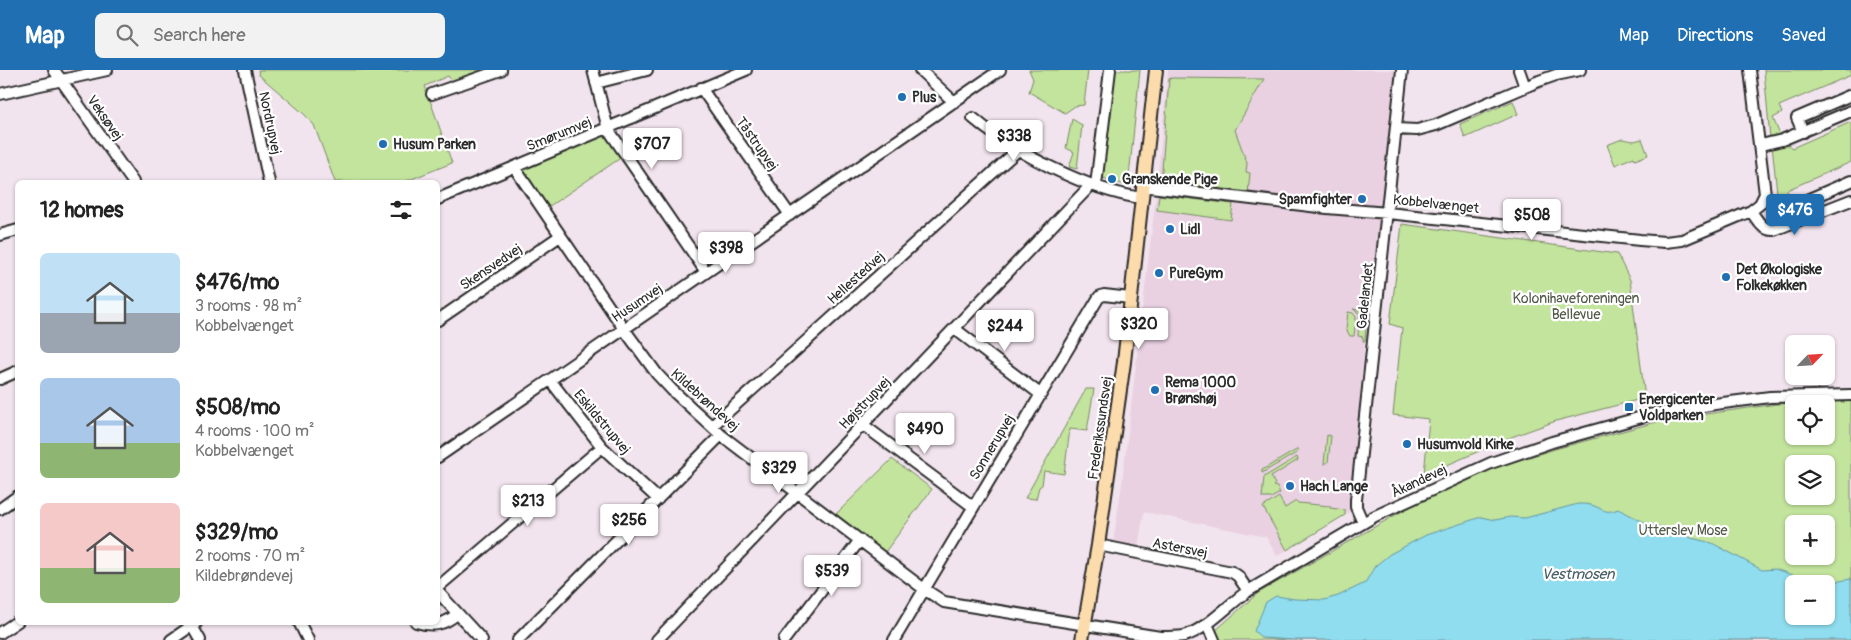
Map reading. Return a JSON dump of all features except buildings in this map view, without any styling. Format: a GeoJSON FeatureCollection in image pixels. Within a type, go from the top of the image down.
{"type":"FeatureCollection","features":[{"type":"Feature","properties":{"kind":"main road","name":"Frederikssundsvej"},"geometry":{"type":"LineString","coordinates":[[1082,640],[1098,545],[1124,362],[1156,70]]}},
{"type":"Feature","properties":{"kind":"street","name":"Veksøvej"},"geometry":{"type":"LineString","coordinates":[[54,70],[132,180]]}},
{"type":"Feature","properties":{"kind":"street"},"geometry":{"type":"LineString","coordinates":[[0,94],[108,70]]}},
{"type":"Feature","properties":{"kind":"street","name":"Nordrupvej"},"geometry":{"type":"LineString","coordinates":[[245,70],[270,180]]}},
{"type":"Feature","properties":{"kind":"street"},"geometry":{"type":"LineString","coordinates":[[432,94],[501,70]]}},
{"type":"Feature","properties":{"kind":"street"},"geometry":{"type":"LineString","coordinates":[[593,70],[608,129],[706,272]]}},
{"type":"Feature","properties":{"kind":"street"},"geometry":{"type":"LineString","coordinates":[[596,83],[647,70]]}},
{"type":"Feature","properties":{"kind":"street","name":"Smørumvej"},"geometry":{"type":"LineString","coordinates":[[440,198],[746,70]]}},
{"type":"Feature","properties":{"kind":"street"},"geometry":{"type":"LineString","coordinates":[[920,70],[954,102]]}},
{"type":"Feature","properties":{"kind":"street","name":"Husumvej"},"geometry":{"type":"LineString","coordinates":[[440,456],[1000,70]]}},
{"type":"Feature","properties":{"kind":"street"},"geometry":{"type":"LineString","coordinates":[[1094,185],[1110,70]]}},
{"type":"Feature","properties":{"kind":"street","name":"Gadelandet"},"geometry":{"type":"LineString","coordinates":[[1363,523],[1356,507],[1356,500],[1402,70]]}},
{"type":"Feature","properties":{"kind":"street"},"geometry":{"type":"LineString","coordinates":[[1519,70],[1525,87]]}},
{"type":"Feature","properties":{"kind":"street"},"geometry":{"type":"LineString","coordinates":[[1396,129],[1426,129],[1556,75],[1580,70]]}},
{"type":"Feature","properties":{"kind":"street"},"geometry":{"type":"LineString","coordinates":[[1750,70],[1765,194],[1760,204],[1751,211],[1762,226],[1767,230],[1780,229],[1851,200]]}},
{"type":"Feature","properties":{"kind":"street","name":"Tåstrupvej"},"geometry":{"type":"LineString","coordinates":[[701,88],[790,215]]}},
{"type":"Feature","properties":{"kind":"street"},"geometry":{"type":"LineString","coordinates":[[1803,132],[1797,118],[1851,95]]}},
{"type":"Feature","properties":{"kind":"street"},"geometry":{"type":"LineString","coordinates":[[1760,145],[1782,140],[1851,111]]}},
{"type":"Feature","properties":{"kind":"street","name":"Kobbelvænget"},"geometry":{"type":"LineString","coordinates":[[973,118],[1018,150],[1052,168],[1128,196],[1142,192],[1388,213],[1665,242],[1682,240],[1751,211]]}},
{"type":"Feature","properties":{"kind":"street","name":"Hellestedvej"},"geometry":{"type":"LineString","coordinates":[[712,426],[1018,150]]}},
{"type":"Feature","properties":{"kind":"street","name":"Kildebrøndevej"},"geometry":{"type":"LineString","coordinates":[[514,167],[624,329],[660,378],[721,435],[924,589],[944,602],[1084,625]]}},
{"type":"Feature","properties":{"kind":"street"},"geometry":{"type":"LineString","coordinates":[[1809,217],[1802,202],[1851,182]]}},
{"type":"Feature","properties":{"kind":"street","name":"Højstrupvej"},"geometry":{"type":"LineString","coordinates":[[657,640],[799,493],[862,424],[1094,185]]}},
{"type":"Feature","properties":{"kind":"street"},"geometry":{"type":"LineString","coordinates":[[0,236],[15,231]]}},
{"type":"Feature","properties":{"kind":"street","name":"Skensvedvej"},"geometry":{"type":"LineString","coordinates":[[440,319],[560,236]]}},
{"type":"Feature","properties":{"kind":"street","name":"Sonnerupvej"},"geometry":{"type":"LineString","coordinates":[[894,640],[972,506],[1099,297],[1104,295],[1130,298]]}},
{"type":"Feature","properties":{"kind":"street"},"geometry":{"type":"LineString","coordinates":[[955,329],[1040,394]]}},
{"type":"Feature","properties":{"kind":"street"},"geometry":{"type":"LineString","coordinates":[[0,379],[15,373]]}},
{"type":"Feature","properties":{"kind":"street","name":"Eskildstrupvej"},"geometry":{"type":"LineString","coordinates":[[550,380],[602,448],[658,499]]}},
{"type":"Feature","properties":{"kind":"street","name":"Åkandevej"},"geometry":{"type":"LineString","coordinates":[[1084,625],[1160,637],[1185,635],[1196,631],[1207,624],[1231,602],[1248,591],[1363,523],[1491,463],[1552,442],[1649,415],[1715,404],[1770,397],[1851,395]]}},
{"type":"Feature","properties":{"kind":"street"},"geometry":{"type":"LineString","coordinates":[[862,424],[972,506]]}},
{"type":"Feature","properties":{"kind":"street"},"geometry":{"type":"LineString","coordinates":[[518,640],[721,435]]}},
{"type":"Feature","properties":{"kind":"street"},"geometry":{"type":"LineString","coordinates":[[440,585],[602,448]]}},
{"type":"Feature","properties":{"kind":"street"},"geometry":{"type":"LineString","coordinates":[[0,508],[15,498]]}},
{"type":"Feature","properties":{"kind":"street"},"geometry":{"type":"LineString","coordinates":[[784,640],[860,540]]}},
{"type":"Feature","properties":{"kind":"street","name":"Astersvej"},"geometry":{"type":"LineString","coordinates":[[1098,545],[1232,572],[1238,576],[1248,591]]}},
{"type":"Feature","properties":{"kind":"street"},"geometry":{"type":"LineString","coordinates":[[440,594],[482,640]]}},
{"type":"Feature","properties":{"kind":"street"},"geometry":{"type":"LineString","coordinates":[[440,624],[457,614]]}},
{"type":"Feature","properties":{"kind":"street"},"geometry":{"type":"LineString","coordinates":[[0,633],[15,623]]}},
{"type":"Feature","properties":{"kind":"street"},"geometry":{"type":"LineString","coordinates":[[1207,624],[1214,640]]}},
{"type":"Feature","properties":{"kind":"street"},"geometry":{"type":"LineString","coordinates":[[171,640],[193,625]]}},
{"type":"Feature","properties":{"kind":"street"},"geometry":{"type":"LineString","coordinates":[[194,625],[200,640]]}},
{"type":"Feature","properties":{"kind":"street"},"geometry":{"type":"LineString","coordinates":[[300,625],[308,640]]}},
{"type":"Feature","properties":{"kind":"street"},"geometry":{"type":"LineString","coordinates":[[424,625],[438,625]]}},
{"type":"Feature","properties":{"kind":"shaded area"},"geometry":{"type":"Polygon","coordinates":[[[1168,70],[1400,70],[1367,311],[1350,512],[1277,556],[1266,537],[1144,512],[1138,548],[1113,543],[1122,483],[1155,203],[1168,70]]]}},
{"type":"Feature","properties":{"kind":"green space","name":"Husum Parken"},"geometry":{"type":"Polygon","coordinates":[[[258,70],[488,70],[453,82],[448,76],[425,86],[452,163],[409,180],[334,180],[314,125],[259,75],[258,70]]]}},
{"type":"Feature","properties":{"kind":"green space"},"geometry":{"type":"Polygon","coordinates":[[[1029,70],[1088,70],[1084,105],[1075,106],[1065,113],[1029,92],[1033,79],[1029,70]]]}},
{"type":"Feature","properties":{"kind":"green space"},"geometry":{"type":"Polygon","coordinates":[[[1114,70],[1140,70],[1128,186],[1103,178],[1114,70]]]}},
{"type":"Feature","properties":{"kind":"green space"},"geometry":{"type":"Polygon","coordinates":[[[1764,70],[1851,70],[1851,75],[1779,106],[1782,113],[1773,118],[1780,135],[1770,138],[1764,70]]]}},
{"type":"Feature","properties":{"kind":"green space"},"geometry":{"type":"Polygon","coordinates":[[[1169,79],[1264,79],[1235,130],[1247,163],[1246,172],[1250,173],[1248,194],[1161,183],[1169,79]]]}},
{"type":"Feature","properties":{"kind":"green space"},"geometry":{"type":"Polygon","coordinates":[[[1513,101],[1518,114],[1465,138],[1460,124],[1513,101]]]}},
{"type":"Feature","properties":{"kind":"green space"},"geometry":{"type":"Polygon","coordinates":[[[1072,119],[1082,125],[1077,169],[1069,167],[1074,152],[1066,148],[1072,119]]]}},
{"type":"Feature","properties":{"kind":"green space"},"geometry":{"type":"Polygon","coordinates":[[[1851,122],[1851,162],[1787,190],[1789,197],[1778,202],[1772,145],[1785,142],[1792,148],[1851,122]]]}},
{"type":"Feature","properties":{"kind":"green space"},"geometry":{"type":"Polygon","coordinates":[[[603,136],[607,138],[622,157],[548,207],[523,170],[603,136]]]}},
{"type":"Feature","properties":{"kind":"green space"},"geometry":{"type":"Polygon","coordinates":[[[1622,139],[1634,141],[1642,139],[1648,155],[1635,160],[1634,157],[1615,165],[1607,145],[1622,139]]]}},
{"type":"Feature","properties":{"kind":"green space"},"geometry":{"type":"Polygon","coordinates":[[[1159,195],[1233,204],[1231,220],[1157,210],[1159,195]]]}},
{"type":"Feature","properties":{"kind":"green space","name":"Kolonihaveforeningen Bellevue"},"geometry":{"type":"Polygon","coordinates":[[[1402,224],[1617,254],[1630,280],[1645,398],[1556,421],[1514,436],[1424,475],[1429,419],[1393,415],[1402,328],[1390,324],[1402,224]]]}},
{"type":"Feature","properties":{"kind":"green space"},"geometry":{"type":"Polygon","coordinates":[[[1353,309],[1367,311],[1365,341],[1363,341],[1363,337],[1358,336],[1359,313],[1353,309]]]}},
{"type":"Feature","properties":{"kind":"green space"},"geometry":{"type":"Polygon","coordinates":[[[1348,312],[1353,313],[1356,317],[1354,336],[1350,336],[1346,329],[1348,312]]]}},
{"type":"Feature","properties":{"kind":"green space"},"geometry":{"type":"Polygon","coordinates":[[[1086,389],[1094,389],[1087,431],[1070,429],[1064,474],[1044,471],[1042,485],[1039,487],[1036,499],[1025,498],[1086,389]]]}},
{"type":"Feature","properties":{"kind":"green space","name":"Utterslev Mose"},"geometry":{"type":"Polygon","coordinates":[[[1851,400],[1851,640],[1219,640],[1215,631],[1258,593],[1422,500],[1494,468],[1555,449],[1664,420],[1785,404],[1785,445],[1835,445],[1835,401],[1851,400]]]}},
{"type":"Feature","properties":{"kind":"green space"},"geometry":{"type":"Polygon","coordinates":[[[1327,435],[1331,436],[1328,462],[1324,464],[1327,435]]]}},
{"type":"Feature","properties":{"kind":"green space"},"geometry":{"type":"Polygon","coordinates":[[[1298,449],[1298,452],[1262,473],[1262,470],[1298,449]]]}},
{"type":"Feature","properties":{"kind":"green space"},"geometry":{"type":"Polygon","coordinates":[[[1297,457],[1298,460],[1271,477],[1275,484],[1273,486],[1277,487],[1280,493],[1271,498],[1262,498],[1264,477],[1297,457]]]}},
{"type":"Feature","properties":{"kind":"green space"},"geometry":{"type":"Polygon","coordinates":[[[892,459],[932,489],[885,552],[836,514],[892,459]]]}},
{"type":"Feature","properties":{"kind":"green space"},"geometry":{"type":"Polygon","coordinates":[[[1279,497],[1285,508],[1296,501],[1298,503],[1330,506],[1330,508],[1345,510],[1345,515],[1287,550],[1263,507],[1279,497]]]}},
{"type":"Feature","properties":{"kind":"water","name":"Vestmosen"},"geometry":{"type":"Polygon","coordinates":[[[1578,504],[1586,504],[1606,511],[1618,509],[1652,526],[1674,528],[1691,538],[1712,543],[1762,570],[1775,569],[1792,575],[1785,575],[1785,625],[1835,625],[1835,582],[1851,579],[1851,640],[1293,640],[1262,638],[1254,631],[1266,602],[1276,596],[1324,600],[1338,596],[1365,583],[1375,566],[1390,554],[1426,535],[1481,517],[1495,520],[1510,517],[1525,518],[1578,504]]]}},
{"type":"Feature","properties":{"kind":"place","name":"Plus"},"geometry":{"type":"Point","coordinates":[902,97]}},
{"type":"Feature","properties":{"kind":"place","name":"Husum Parken"},"geometry":{"type":"Point","coordinates":[383,144]}},
{"type":"Feature","properties":{"kind":"place","name":"Granskende Pige"},"geometry":{"type":"Point","coordinates":[1112,179]}},
{"type":"Feature","properties":{"kind":"place","name":"Spamfighter"},"geometry":{"type":"Point","coordinates":[1362,199]}},
{"type":"Feature","properties":{"kind":"place","name":"Lidl"},"geometry":{"type":"Point","coordinates":[1170,229]}},
{"type":"Feature","properties":{"kind":"place","name":"PureGym"},"geometry":{"type":"Point","coordinates":[1159,273]}},
{"type":"Feature","properties":{"kind":"place","name":"Det Økologiske Folkekøkken"},"geometry":{"type":"Point","coordinates":[1726,277]}},
{"type":"Feature","properties":{"kind":"place","name":"Rema 1000 Brønshøj"},"geometry":{"type":"Point","coordinates":[1155,390]}},
{"type":"Feature","properties":{"kind":"place","name":"Energicenter Voldparken"},"geometry":{"type":"Point","coordinates":[1629,407]}},
{"type":"Feature","properties":{"kind":"place","name":"Husumvold Kirke"},"geometry":{"type":"Point","coordinates":[1407,444]}},
{"type":"Feature","properties":{"kind":"place","name":"Hach Lange"},"geometry":{"type":"Point","coordinates":[1290,486]}}]}
